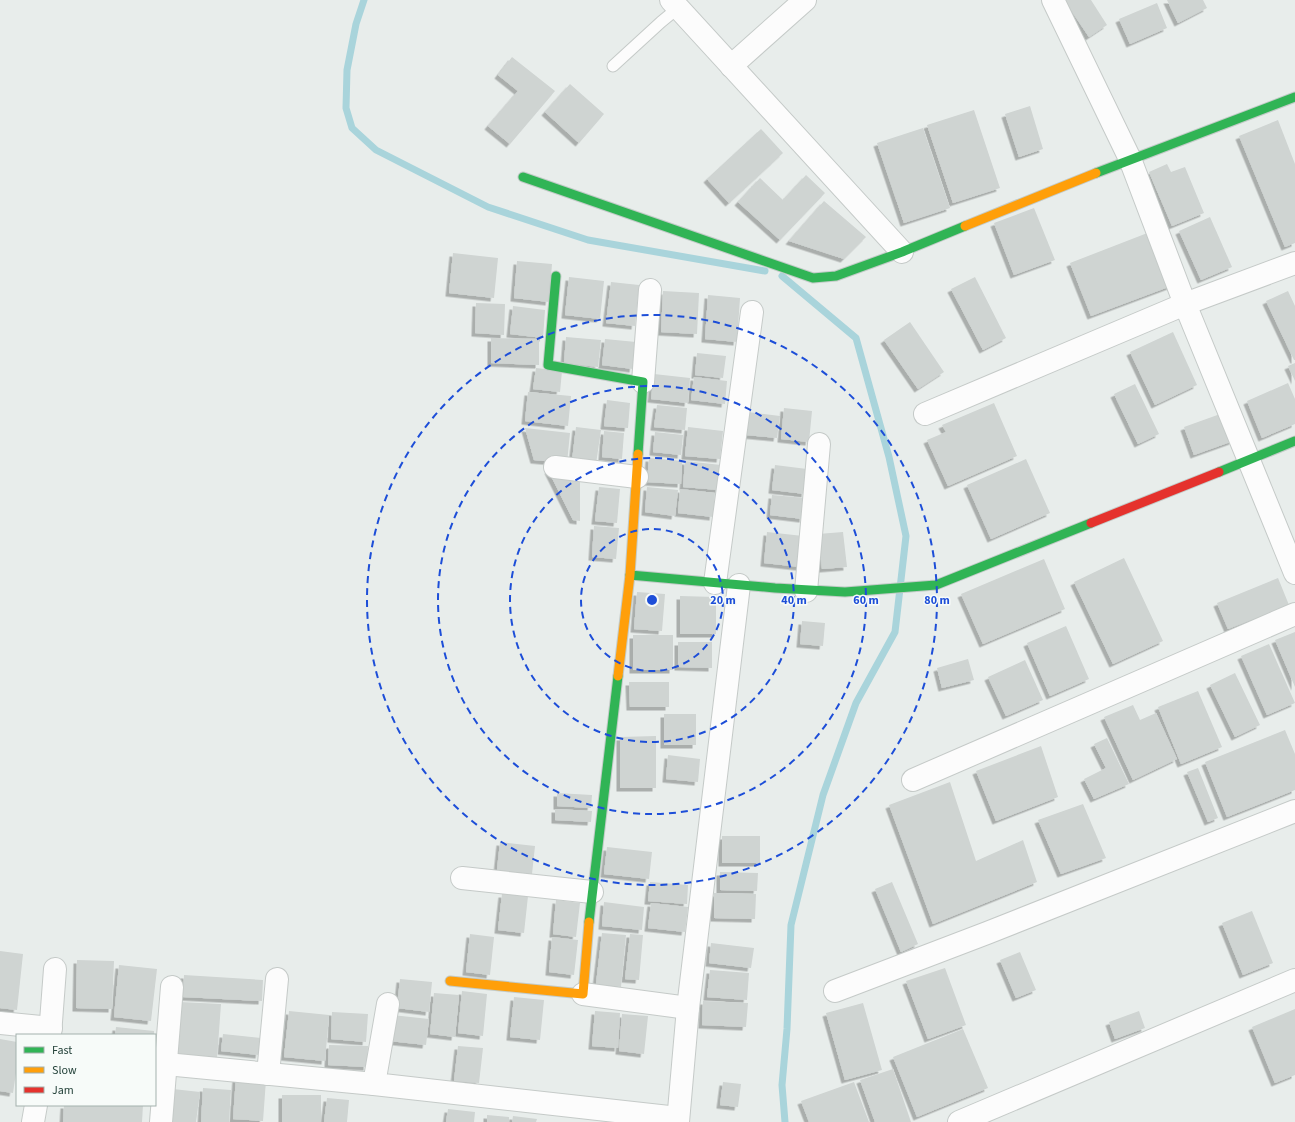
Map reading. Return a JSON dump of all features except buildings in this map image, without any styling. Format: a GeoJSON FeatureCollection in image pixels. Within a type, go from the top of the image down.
{"type":"FeatureCollection","features":[{"type":"Feature","properties":{"kind":"street"},"geometry":{"type":"LineString","coordinates":[[731,66],[805,0]]}},
{"type":"Feature","properties":{"kind":"street"},"geometry":{"type":"LineString","coordinates":[[1053,0],[1130,159],[1185,304],[1295,572]]}},
{"type":"Feature","properties":{"kind":"street"},"geometry":{"type":"LineString","coordinates":[[674,4],[902,252]]}},
{"type":"Feature","properties":{"kind":"street"},"geometry":{"type":"LineString","coordinates":[[523,178],[813,278],[836,276],[902,252],[1130,159],[1295,97]]}},
{"type":"Feature","properties":{"kind":"street"},"geometry":{"type":"LineString","coordinates":[[925,414],[1185,304],[1295,263]]}},
{"type":"Feature","properties":{"kind":"street"},"geometry":{"type":"LineString","coordinates":[[556,276],[548,365],[643,382]]}},
{"type":"Feature","properties":{"kind":"street"},"geometry":{"type":"LineString","coordinates":[[583,994],[592,892],[630,575],[650,290]]}},
{"type":"Feature","properties":{"kind":"street"},"geometry":{"type":"LineString","coordinates":[[715,583],[752,312]]}},
{"type":"Feature","properties":{"kind":"street"},"geometry":{"type":"LineString","coordinates":[[630,575],[806,591],[845,592],[936,585],[1295,441]]}},
{"type":"Feature","properties":{"kind":"street"},"geometry":{"type":"LineString","coordinates":[[806,591],[819,444]]}},
{"type":"Feature","properties":{"kind":"street"},"geometry":{"type":"LineString","coordinates":[[555,467],[637,477]]}},
{"type":"Feature","properties":{"kind":"street"},"geometry":{"type":"LineString","coordinates":[[166,1064],[374,1084],[678,1120],[688,1008],[739,585]]}},
{"type":"Feature","properties":{"kind":"street"},"geometry":{"type":"LineString","coordinates":[[913,780],[1295,614]]}},
{"type":"Feature","properties":{"kind":"street"},"geometry":{"type":"LineString","coordinates":[[835,991],[1295,811]]}},
{"type":"Feature","properties":{"kind":"street"},"geometry":{"type":"LineString","coordinates":[[462,878],[592,892]]}},
{"type":"Feature","properties":{"kind":"street"},"geometry":{"type":"LineString","coordinates":[[0,1023],[50,1031],[54,969]]}},
{"type":"Feature","properties":{"kind":"street"},"geometry":{"type":"LineString","coordinates":[[268,1074],[277,979]]}},
{"type":"Feature","properties":{"kind":"street"},"geometry":{"type":"LineString","coordinates":[[959,1122],[1295,980]]}},
{"type":"Feature","properties":{"kind":"street"},"geometry":{"type":"LineString","coordinates":[[450,981],[583,994],[688,1008]]}},
{"type":"Feature","properties":{"kind":"street"},"geometry":{"type":"LineString","coordinates":[[161,1122],[172,987]]}},
{"type":"Feature","properties":{"kind":"street"},"geometry":{"type":"LineString","coordinates":[[374,1084],[388,1004]]}},
{"type":"Feature","properties":{"kind":"street"},"geometry":{"type":"LineString","coordinates":[[33,1122],[36,1106]]}},
{"type":"Feature","properties":{"kind":"lane"},"geometry":{"type":"LineString","coordinates":[[613,66],[661,22],[674,4]]}},
{"type":"Feature","properties":{"kind":"waterway"},"geometry":{"type":"LineString","coordinates":[[364,0],[356,24],[347,70],[346,108],[352,128],[376,150],[488,207],[588,240],[765,271]]}},
{"type":"Feature","properties":{"kind":"waterway"},"geometry":{"type":"LineString","coordinates":[[782,276],[856,338],[889,457],[906,536],[895,632],[856,703],[823,795],[791,925],[787,1029],[782,1085],[785,1122]]}},
{"type":"Feature","properties":{"kind":"traffic: fast"},"geometry":{"type":"LineString","coordinates":[[1096,173],[1295,97]]}},
{"type":"Feature","properties":{"kind":"traffic: fast"},"geometry":{"type":"LineString","coordinates":[[523,177],[813,278],[836,276],[902,252],[965,226]]}},
{"type":"Feature","properties":{"kind":"traffic: fast"},"geometry":{"type":"LineString","coordinates":[[556,276],[548,365],[643,382],[638,454]]}},
{"type":"Feature","properties":{"kind":"traffic: fast"},"geometry":{"type":"LineString","coordinates":[[1219,472],[1295,441]]}},
{"type":"Feature","properties":{"kind":"traffic: fast"},"geometry":{"type":"LineString","coordinates":[[630,575],[775,588],[845,592],[936,585],[1091,523]]}},
{"type":"Feature","properties":{"kind":"traffic: fast"},"geometry":{"type":"LineString","coordinates":[[589,922],[618,676]]}},
{"type":"Feature","properties":{"kind":"traffic: slow"},"geometry":{"type":"LineString","coordinates":[[965,226],[1096,173]]}},
{"type":"Feature","properties":{"kind":"traffic: slow"},"geometry":{"type":"LineString","coordinates":[[618,676],[630,575],[638,454]]}},
{"type":"Feature","properties":{"kind":"traffic: slow"},"geometry":{"type":"LineString","coordinates":[[450,981],[583,994],[589,922]]}},
{"type":"Feature","properties":{"kind":"traffic: jam"},"geometry":{"type":"LineString","coordinates":[[1091,523],[1219,472]]}}]}
